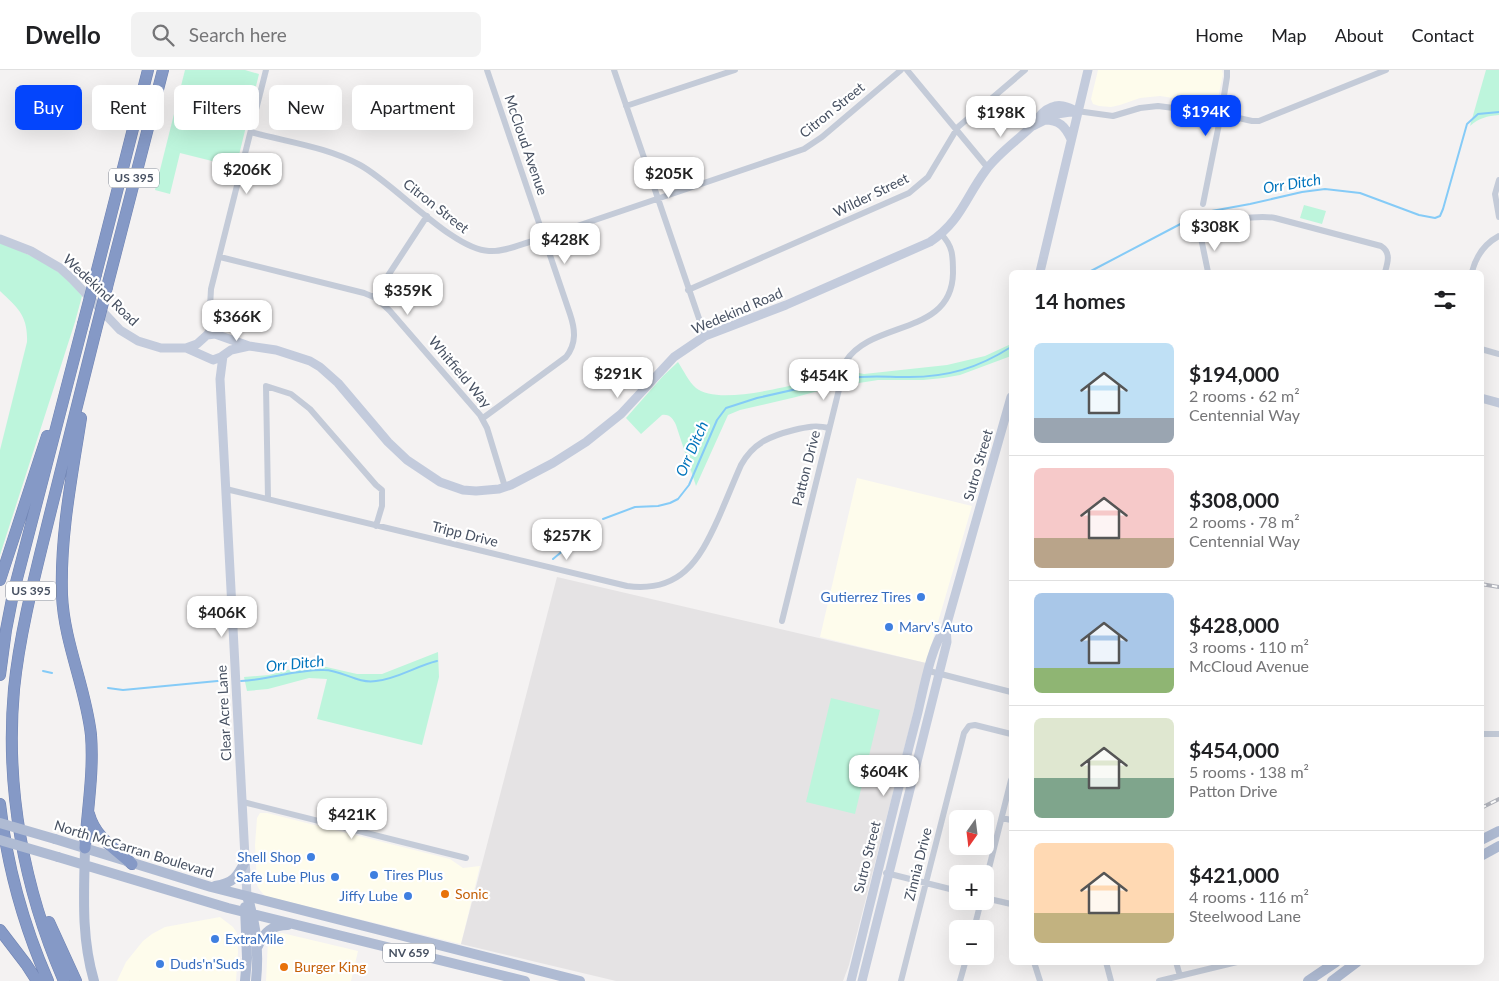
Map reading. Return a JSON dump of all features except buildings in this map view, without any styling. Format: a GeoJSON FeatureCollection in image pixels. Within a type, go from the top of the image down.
{"type":"FeatureCollection","features":[{"type":"Feature","properties":{"kind":"highway"},"geometry":{"type":"LineString","coordinates":[[129,142],[140,70]]}},
{"type":"Feature","properties":{"kind":"highway","name":"US 395"},"geometry":{"type":"LineString","coordinates":[[0,670],[14,594],[148,70]]}},
{"type":"Feature","properties":{"kind":"highway","name":"US 395"},"geometry":{"type":"LineString","coordinates":[[64,981],[39,914],[27,872],[20,833],[13,776],[12,746],[18,654],[31,590],[162,70]]}},
{"type":"Feature","properties":{"kind":"highway"},"geometry":{"type":"LineString","coordinates":[[85,848],[91,735],[88,715],[66,626],[62,595],[62,567],[68,508],[90,354]]}},
{"type":"Feature","properties":{"kind":"highway"},"geometry":{"type":"LineString","coordinates":[[0,580],[46,439],[70,373]]}},
{"type":"Feature","properties":{"kind":"highway"},"geometry":{"type":"LineString","coordinates":[[0,804],[8,859],[21,912],[34,950],[48,981]]}},
{"type":"Feature","properties":{"kind":"highway"},"geometry":{"type":"LineString","coordinates":[[88,810],[101,838],[132,864]]}},
{"type":"Feature","properties":{"kind":"highway"},"geometry":{"type":"LineString","coordinates":[[20,833],[37,892],[52,931],[76,981]]}},
{"type":"Feature","properties":{"kind":"highway"},"geometry":{"type":"LineString","coordinates":[[3,934],[37,981]]}},
{"type":"Feature","properties":{"kind":"main road","name":"North McCarran Boulevard"},"geometry":{"type":"LineString","coordinates":[[0,823],[211,887],[580,981]]}},
{"type":"Feature","properties":{"kind":"main road"},"geometry":{"type":"LineString","coordinates":[[1484,838],[1499,831]]}},
{"type":"Feature","properties":{"kind":"main road","name":"NV 659"},"geometry":{"type":"LineString","coordinates":[[0,840],[249,913],[525,981]]}},
{"type":"Feature","properties":{"kind":"main road"},"geometry":{"type":"LineString","coordinates":[[1484,854],[1499,846]]}},
{"type":"Feature","properties":{"kind":"main road"},"geometry":{"type":"LineString","coordinates":[[85,848],[84,934],[94,981]]}},
{"type":"Feature","properties":{"kind":"main road"},"geometry":{"type":"LineString","coordinates":[[211,887],[234,880],[246,860]]}},
{"type":"Feature","properties":{"kind":"main road","name":"Clear Acre Lane"},"geometry":{"type":"LineString","coordinates":[[245,981],[249,913],[248,896]]}},
{"type":"Feature","properties":{"kind":"main road","name":"Clear Acre Lane"},"geometry":{"type":"LineString","coordinates":[[249,913],[257,947],[256,981]]}},
{"type":"Feature","properties":{"kind":"main road"},"geometry":{"type":"LineString","coordinates":[[257,947],[261,938],[268,930],[276,926],[294,924]]}},
{"type":"Feature","properties":{"kind":"main road"},"geometry":{"type":"LineString","coordinates":[[1308,981],[1332,965]]}},
{"type":"Feature","properties":{"kind":"main road"},"geometry":{"type":"LineString","coordinates":[[1332,981],[1353,965]]}},
{"type":"Feature","properties":{"kind":"street"},"geometry":{"type":"LineString","coordinates":[[210,319],[214,329],[226,346],[223,355],[217,359],[207,358],[202,354],[200,346],[205,337],[210,319],[210,297],[266,70]]}},
{"type":"Feature","properties":{"kind":"street","name":"McCloud Avenue"},"geometry":{"type":"LineString","coordinates":[[482,418],[560,362],[573,346],[574,332],[573,324],[487,70]]}},
{"type":"Feature","properties":{"kind":"street"},"geometry":{"type":"LineString","coordinates":[[614,70],[705,336]]}},
{"type":"Feature","properties":{"kind":"street"},"geometry":{"type":"LineString","coordinates":[[626,106],[735,70]]}},
{"type":"Feature","properties":{"kind":"street","name":"Citron Street"},"geometry":{"type":"LineString","coordinates":[[251,132],[321,150],[352,161],[384,181],[459,240],[480,250],[502,250],[798,152],[810,146],[901,70]]}},
{"type":"Feature","properties":{"kind":"street"},"geometry":{"type":"LineString","coordinates":[[907,70],[988,168]]}},
{"type":"Feature","properties":{"kind":"street","name":"Wilder Street"},"geometry":{"type":"LineString","coordinates":[[688,290],[909,193],[928,177],[956,130],[1025,70]]}},
{"type":"Feature","properties":{"kind":"street"},"geometry":{"type":"LineString","coordinates":[[1040,270],[1088,70]]}},
{"type":"Feature","properties":{"kind":"street"},"geometry":{"type":"LineString","coordinates":[[1203,204],[1221,114],[1227,70]]}},
{"type":"Feature","properties":{"kind":"street","name":"Wedekind Road"},"geometry":{"type":"LineString","coordinates":[[220,336],[249,346],[298,356],[320,367],[338,383],[395,450],[417,468],[440,482],[470,491],[505,488],[561,458],[599,433],[621,414],[674,357],[705,336],[786,305],[916,249],[941,234],[961,212],[988,168],[1032,126],[1039,116],[1052,107],[1064,106],[1077,111],[1112,116],[1140,108],[1158,106],[1221,114],[1252,121],[1267,119],[1386,70]]}},
{"type":"Feature","properties":{"kind":"street","name":"Wedekind Road"},"geometry":{"type":"LineString","coordinates":[[1032,126],[1057,114],[1077,111]]}},
{"type":"Feature","properties":{"kind":"street"},"geometry":{"type":"LineString","coordinates":[[1045,120],[1060,123],[1067,130],[1071,139]]}},
{"type":"Feature","properties":{"kind":"street"},"geometry":{"type":"LineString","coordinates":[[1499,180],[1495,194],[1499,217]]}},
{"type":"Feature","properties":{"kind":"street"},"geometry":{"type":"LineString","coordinates":[[374,297],[427,216]]}},
{"type":"Feature","properties":{"kind":"street"},"geometry":{"type":"LineString","coordinates":[[1208,270],[1202,238],[1203,229],[1211,225],[1260,216],[1381,246],[1388,256],[1385,270]]}},
{"type":"Feature","properties":{"kind":"street","name":"Patton Drive"},"geometry":{"type":"LineString","coordinates":[[782,622],[843,368],[851,354],[863,344],[930,315],[946,299],[952,286],[953,259],[951,246],[941,234]]}},
{"type":"Feature","properties":{"kind":"street"},"geometry":{"type":"LineString","coordinates":[[1473,270],[1476,258],[1481,250],[1499,236]]}},
{"type":"Feature","properties":{"kind":"street","name":"Wedekind Road"},"geometry":{"type":"LineString","coordinates":[[0,239],[30,251],[60,268],[127,335],[148,345],[186,348],[207,358]]}},
{"type":"Feature","properties":{"kind":"street","name":"Whitfield Way"},"geometry":{"type":"LineString","coordinates":[[220,257],[374,297],[390,311],[482,418],[487,428],[505,488]]}},
{"type":"Feature","properties":{"kind":"street"},"geometry":{"type":"LineString","coordinates":[[186,348],[197,344],[205,337],[215,334],[220,336]]}},
{"type":"Feature","properties":{"kind":"street","name":"Wedekind Road"},"geometry":{"type":"LineString","coordinates":[[223,355],[231,350],[249,346]]}},
{"type":"Feature","properties":{"kind":"street"},"geometry":{"type":"LineString","coordinates":[[1484,350],[1499,354]]}},
{"type":"Feature","properties":{"kind":"street","name":"Clear Acre Lane"},"geometry":{"type":"LineString","coordinates":[[223,355],[220,379],[248,896]]}},
{"type":"Feature","properties":{"kind":"street","name":"Clear Acre Lane"},"geometry":{"type":"LineString","coordinates":[[207,358],[220,379]]}},
{"type":"Feature","properties":{"kind":"street"},"geometry":{"type":"LineString","coordinates":[[268,500],[266,386],[291,394],[310,409],[382,490],[382,506],[376,526]]}},
{"type":"Feature","properties":{"kind":"street"},"geometry":{"type":"LineString","coordinates":[[1484,399],[1499,403]]}},
{"type":"Feature","properties":{"kind":"street","name":"Sutro Street"},"geometry":{"type":"LineString","coordinates":[[850,981],[937,641],[946,627],[1009,404]]}},
{"type":"Feature","properties":{"kind":"street","name":"Tripp Drive"},"geometry":{"type":"LineString","coordinates":[[226,489],[627,586],[651,586],[677,577],[695,562],[710,538],[741,466],[746,457],[758,444],[774,435],[810,426],[828,428]]}},
{"type":"Feature","properties":{"kind":"street","name":"Sutro Street"},"geometry":{"type":"LineString","coordinates":[[862,981],[947,642],[946,627]]}},
{"type":"Feature","properties":{"kind":"street"},"geometry":{"type":"LineString","coordinates":[[929,671],[1009,691]]}},
{"type":"Feature","properties":{"kind":"street","name":"Zinnia Drive"},"geometry":{"type":"LineString","coordinates":[[901,981],[964,733],[969,726],[974,725],[1009,734]]}},
{"type":"Feature","properties":{"kind":"street"},"geometry":{"type":"LineString","coordinates":[[1484,734],[1499,734]]}},
{"type":"Feature","properties":{"kind":"street"},"geometry":{"type":"LineString","coordinates":[[990,865],[1009,788]]}},
{"type":"Feature","properties":{"kind":"street"},"geometry":{"type":"LineString","coordinates":[[243,802],[466,858]]}},
{"type":"Feature","properties":{"kind":"street"},"geometry":{"type":"LineString","coordinates":[[1002,818],[1009,820]]}},
{"type":"Feature","properties":{"kind":"street"},"geometry":{"type":"LineString","coordinates":[[878,871],[949,889]]}},
{"type":"Feature","properties":{"kind":"street"},"geometry":{"type":"LineString","coordinates":[[994,900],[1009,904]]}},
{"type":"Feature","properties":{"kind":"street"},"geometry":{"type":"LineString","coordinates":[[856,958],[860,962],[867,963]]}},
{"type":"Feature","properties":{"kind":"street"},"geometry":{"type":"LineString","coordinates":[[960,981],[964,965]]}},
{"type":"Feature","properties":{"kind":"street"},"geometry":{"type":"LineString","coordinates":[[1035,965],[1040,981]]}},
{"type":"Feature","properties":{"kind":"street"},"geometry":{"type":"LineString","coordinates":[[1107,965],[1111,981]]}},
{"type":"Feature","properties":{"kind":"street"},"geometry":{"type":"LineString","coordinates":[[1177,965],[1180,976]]}},
{"type":"Feature","properties":{"kind":"street"},"geometry":{"type":"LineString","coordinates":[[1159,981],[1225,965]]}},
{"type":"Feature","properties":{"kind":"shaded area"},"geometry":{"type":"Polygon","coordinates":[[[1098,70],[1222,70],[1223,74],[1217,103],[1160,96],[1140,98],[1111,107],[1093,104],[1091,99],[1098,70]]]}},
{"type":"Feature","properties":{"kind":"shaded area"},"geometry":{"type":"Polygon","coordinates":[[[857,478],[972,506],[926,663],[820,637],[857,478]]]}},
{"type":"Feature","properties":{"kind":"shaded area"},"geometry":{"type":"Polygon","coordinates":[[[557,577],[926,663],[849,965],[843,981],[616,981],[461,944],[557,577]]]}},
{"type":"Feature","properties":{"kind":"shaded area"},"geometry":{"type":"Polygon","coordinates":[[[260,813],[267,813],[450,859],[463,868],[480,866],[461,944],[265,896],[257,885],[255,845],[257,818],[260,813]]]}},
{"type":"Feature","properties":{"kind":"shaded area"},"geometry":{"type":"Polygon","coordinates":[[[220,917],[233,927],[237,933],[236,981],[117,981],[126,962],[143,941],[152,934],[165,927],[220,917]]]}},
{"type":"Feature","properties":{"kind":"shaded area"},"geometry":{"type":"Polygon","coordinates":[[[282,933],[358,951],[351,981],[266,981],[268,941],[274,934],[282,933]]]}},
{"type":"Feature","properties":{"kind":"green space"},"geometry":{"type":"Polygon","coordinates":[[[185,70],[245,70],[259,74],[256,85],[181,85],[185,70]]]}},
{"type":"Feature","properties":{"kind":"green space"},"geometry":{"type":"Polygon","coordinates":[[[1486,70],[1499,70],[1499,115],[1483,118],[1470,126],[1486,70]]]}},
{"type":"Feature","properties":{"kind":"green space"},"geometry":{"type":"Polygon","coordinates":[[[174,114],[174,130],[245,130],[236,167],[180,153],[170,194],[155,190],[174,114]]]}},
{"type":"Feature","properties":{"kind":"green space"},"geometry":{"type":"Polygon","coordinates":[[[1304,205],[1326,211],[1322,224],[1300,218],[1304,205]]]}},
{"type":"Feature","properties":{"kind":"green space"},"geometry":{"type":"Polygon","coordinates":[[[0,243],[25,253],[49,266],[66,278],[82,296],[0,555],[0,450],[27,342],[27,333],[21,313],[0,291],[0,243]]]}},
{"type":"Feature","properties":{"kind":"green space"},"geometry":{"type":"Polygon","coordinates":[[[1009,345],[1009,357],[960,375],[923,380],[878,380],[844,383],[848,371],[864,374],[947,365],[985,356],[1009,345]]]}},
{"type":"Feature","properties":{"kind":"green space"},"geometry":{"type":"Polygon","coordinates":[[[678,362],[696,388],[708,393],[724,395],[764,391],[836,374],[833,387],[740,410],[728,415],[696,486],[676,425],[671,417],[662,415],[641,434],[626,418],[678,362]]]}},
{"type":"Feature","properties":{"kind":"green space"},"geometry":{"type":"Polygon","coordinates":[[[438,652],[439,677],[422,745],[317,719],[327,679],[309,678],[268,689],[247,691],[244,677],[269,675],[309,666],[322,666],[357,674],[382,674],[438,652]]]}},
{"type":"Feature","properties":{"kind":"green space"},"geometry":{"type":"Polygon","coordinates":[[[831,698],[880,710],[855,814],[806,802],[831,698]]]}},
{"type":"Feature","properties":{"kind":"waterway","name":"Orr Ditch"},"geometry":{"type":"LineString","coordinates":[[1093,270],[1206,212],[1302,192],[1325,189],[1360,193],[1419,215],[1435,218],[1440,216],[1443,209],[1467,124],[1478,114],[1499,112]]}},
{"type":"Feature","properties":{"kind":"waterway","name":"Orr Ditch"},"geometry":{"type":"LineString","coordinates":[[847,378],[871,376],[923,377],[950,373],[987,361],[1009,348]]}},
{"type":"Feature","properties":{"kind":"waterway","name":"Orr Ditch"},"geometry":{"type":"LineString","coordinates":[[603,519],[635,507],[658,506],[678,499],[689,485],[717,420],[726,408],[757,398],[832,381]]}},
{"type":"Feature","properties":{"kind":"waterway","name":"Orr Ditch"},"geometry":{"type":"LineString","coordinates":[[553,559],[596,523]]}},
{"type":"Feature","properties":{"kind":"waterway","name":"Orr Ditch"},"geometry":{"type":"LineString","coordinates":[[241,681],[314,670],[337,672],[362,681],[376,681],[391,678],[437,661]]}},
{"type":"Feature","properties":{"kind":"waterway","name":"Orr Ditch"},"geometry":{"type":"LineString","coordinates":[[43,671],[52,673]]}},
{"type":"Feature","properties":{"kind":"waterway","name":"Orr Ditch"},"geometry":{"type":"LineString","coordinates":[[108,688],[123,690],[228,680]]}},
{"type":"Feature","properties":{"kind":"railway"},"geometry":{"type":"LineString","coordinates":[[1484,584],[1499,587]]}},
{"type":"Feature","properties":{"kind":"railway"},"geometry":{"type":"LineString","coordinates":[[1484,806],[1499,799]]}},
{"type":"Feature","properties":{"kind":"place","name":"Gutierrez Tires"},"geometry":{"type":"Point","coordinates":[921,597]}},
{"type":"Feature","properties":{"kind":"place","name":"Marv's Auto"},"geometry":{"type":"Point","coordinates":[889,627]}},
{"type":"Feature","properties":{"kind":"place","name":"Shell Shop"},"geometry":{"type":"Point","coordinates":[311,857]}},
{"type":"Feature","properties":{"kind":"place","name":"Tires Plus"},"geometry":{"type":"Point","coordinates":[374,875]}},
{"type":"Feature","properties":{"kind":"place","name":"Safe Lube Plus"},"geometry":{"type":"Point","coordinates":[335,877]}},
{"type":"Feature","properties":{"kind":"place","name":"Sonic"},"geometry":{"type":"Point","coordinates":[445,894]}},
{"type":"Feature","properties":{"kind":"place","name":"Jiffy Lube"},"geometry":{"type":"Point","coordinates":[408,896]}},
{"type":"Feature","properties":{"kind":"place","name":"ExtraMile"},"geometry":{"type":"Point","coordinates":[215,939]}},
{"type":"Feature","properties":{"kind":"place","name":"Duds'n'Suds"},"geometry":{"type":"Point","coordinates":[160,964]}},
{"type":"Feature","properties":{"kind":"place","name":"Burger King"},"geometry":{"type":"Point","coordinates":[284,967]}}]}
